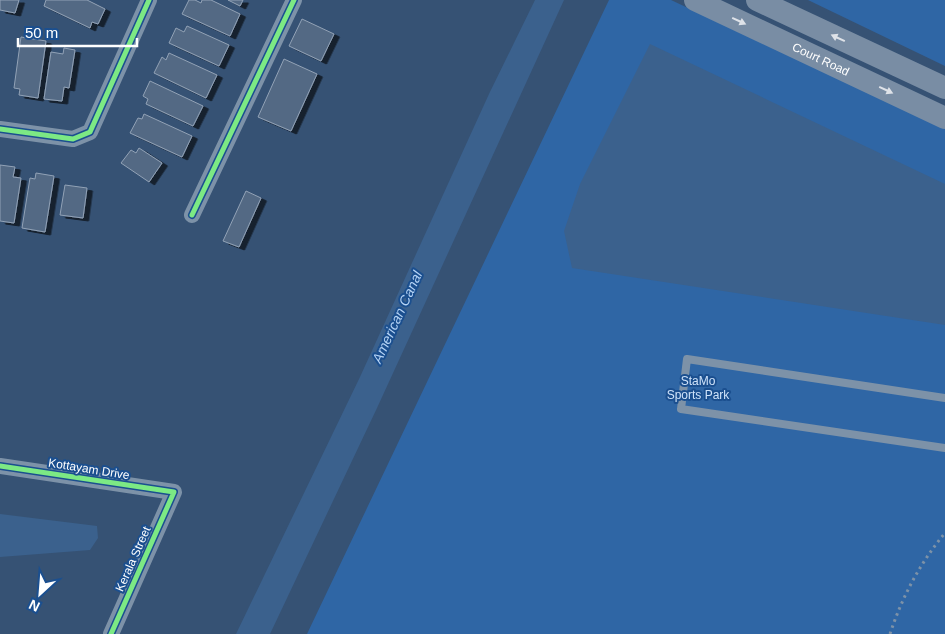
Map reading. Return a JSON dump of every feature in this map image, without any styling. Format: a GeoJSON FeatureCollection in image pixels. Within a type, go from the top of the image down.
{"type":"FeatureCollection","features":[{"type":"Feature","properties":{"kind":"main road","name":"Court Road"},"geometry":{"type":"LineString","coordinates":[[695,0],[945,118]]}},
{"type":"Feature","properties":{"kind":"main road"},"geometry":{"type":"LineString","coordinates":[[757,0],[945,88]]}},
{"type":"Feature","properties":{"kind":"main road"},"geometry":{"type":"LineString","coordinates":[[794,46],[805,22]]}},
{"type":"Feature","properties":{"kind":"street"},"geometry":{"type":"LineString","coordinates":[[0,129],[73,139],[90,132],[149,0]]}},
{"type":"Feature","properties":{"kind":"street"},"geometry":{"type":"LineString","coordinates":[[192,215],[294,0]]}},
{"type":"Feature","properties":{"kind":"street","name":"Kottayam Drive"},"geometry":{"type":"LineString","coordinates":[[0,466],[174,492]]}},
{"type":"Feature","properties":{"kind":"street","name":"Kerala Street"},"geometry":{"type":"LineString","coordinates":[[111,634],[174,492]]}},
{"type":"Feature","properties":{"kind":"lane"},"geometry":{"type":"LineString","coordinates":[[945,398],[688,359],[681,409],[945,448]]}},
{"type":"Feature","properties":{"kind":"path"},"geometry":{"type":"LineString","coordinates":[[890,634],[896,614],[909,587],[923,562],[945,533]]}},
{"type":"Feature","properties":{"kind":"green space","name":"StaMo Sports Park"},"geometry":{"type":"Polygon","coordinates":[[[609,0],[671,0],[945,129],[945,634],[307,634],[609,0]]]}},
{"type":"Feature","properties":{"kind":"green space"},"geometry":{"type":"Polygon","coordinates":[[[808,0],[945,0],[945,66],[808,0]]]}},
{"type":"Feature","properties":{"kind":"water","name":"American Canal"},"geometry":{"type":"Polygon","coordinates":[[[535,0],[564,0],[377,408],[270,634],[236,634],[360,377],[489,94],[535,0]]]}},
{"type":"Feature","properties":{"kind":"water"},"geometry":{"type":"Polygon","coordinates":[[[650,44],[945,184],[945,325],[572,268],[564,231],[580,184],[650,44]]]}},
{"type":"Feature","properties":{"kind":"water"},"geometry":{"type":"Polygon","coordinates":[[[0,514],[97,526],[98,538],[90,550],[0,557],[0,514]]]}},
{"type":"Feature","properties":{"kind":"building"},"geometry":{"type":"Polygon","coordinates":[[[0,0],[19,0],[15,13],[0,10],[0,0]]]}},
{"type":"Feature","properties":{"kind":"building"},"geometry":{"type":"Polygon","coordinates":[[[46,0],[87,0],[105,9],[98,24],[92,22],[90,28],[44,6],[46,0]]]}},
{"type":"Feature","properties":{"kind":"building"},"geometry":{"type":"Polygon","coordinates":[[[189,0],[201,3],[202,0],[211,0],[240,14],[230,36],[182,14],[189,0]]]}},
{"type":"Feature","properties":{"kind":"building"},"geometry":{"type":"Polygon","coordinates":[[[228,0],[243,0],[240,6],[228,0]]]}},
{"type":"Feature","properties":{"kind":"building"},"geometry":{"type":"Polygon","coordinates":[[[302,19],[334,34],[321,61],[289,46],[302,19]]]}},
{"type":"Feature","properties":{"kind":"building"},"geometry":{"type":"Polygon","coordinates":[[[187,26],[229,45],[219,66],[169,43],[176,28],[184,32],[187,26]]]}},
{"type":"Feature","properties":{"kind":"building"},"geometry":{"type":"Polygon","coordinates":[[[21,37],[46,41],[38,98],[19,95],[20,89],[14,88],[21,37]]]}},
{"type":"Feature","properties":{"kind":"building"},"geometry":{"type":"Polygon","coordinates":[[[64,48],[75,50],[69,88],[64,87],[62,101],[44,99],[51,52],[63,54],[64,48]]]}},
{"type":"Feature","properties":{"kind":"building"},"geometry":{"type":"Polygon","coordinates":[[[169,53],[217,75],[206,98],[154,73],[162,57],[166,60],[169,53]]]}},
{"type":"Feature","properties":{"kind":"building"},"geometry":{"type":"Polygon","coordinates":[[[284,59],[317,74],[291,131],[258,117],[284,59]]]}},
{"type":"Feature","properties":{"kind":"building"},"geometry":{"type":"Polygon","coordinates":[[[150,81],[203,106],[193,126],[146,104],[148,99],[143,96],[150,81]]]}},
{"type":"Feature","properties":{"kind":"building"},"geometry":{"type":"Polygon","coordinates":[[[144,114],[192,136],[182,157],[130,133],[138,118],[142,119],[144,114]]]}},
{"type":"Feature","properties":{"kind":"building"},"geometry":{"type":"Polygon","coordinates":[[[139,148],[162,163],[149,182],[121,163],[131,150],[136,153],[139,148]]]}},
{"type":"Feature","properties":{"kind":"building"},"geometry":{"type":"Polygon","coordinates":[[[0,165],[15,167],[13,177],[21,178],[14,223],[0,221],[0,165]]]}},
{"type":"Feature","properties":{"kind":"building"},"geometry":{"type":"Polygon","coordinates":[[[36,173],[54,176],[45,232],[22,228],[30,178],[35,179],[36,173]]]}},
{"type":"Feature","properties":{"kind":"building"},"geometry":{"type":"Polygon","coordinates":[[[65,185],[87,188],[83,218],[60,215],[65,185]]]}},
{"type":"Feature","properties":{"kind":"building"},"geometry":{"type":"Polygon","coordinates":[[[246,191],[261,198],[239,247],[223,241],[246,191]]]}},
{"type":"Feature","properties":{"kind":"cycle path"},"geometry":{"type":"LineString","coordinates":[[0,129],[73,139],[90,132],[149,0]]}},
{"type":"Feature","properties":{"kind":"cycle path"},"geometry":{"type":"LineString","coordinates":[[192,215],[294,0]]}},
{"type":"Feature","properties":{"kind":"cycle path"},"geometry":{"type":"LineString","coordinates":[[0,466],[174,492],[111,634]]}}]}
